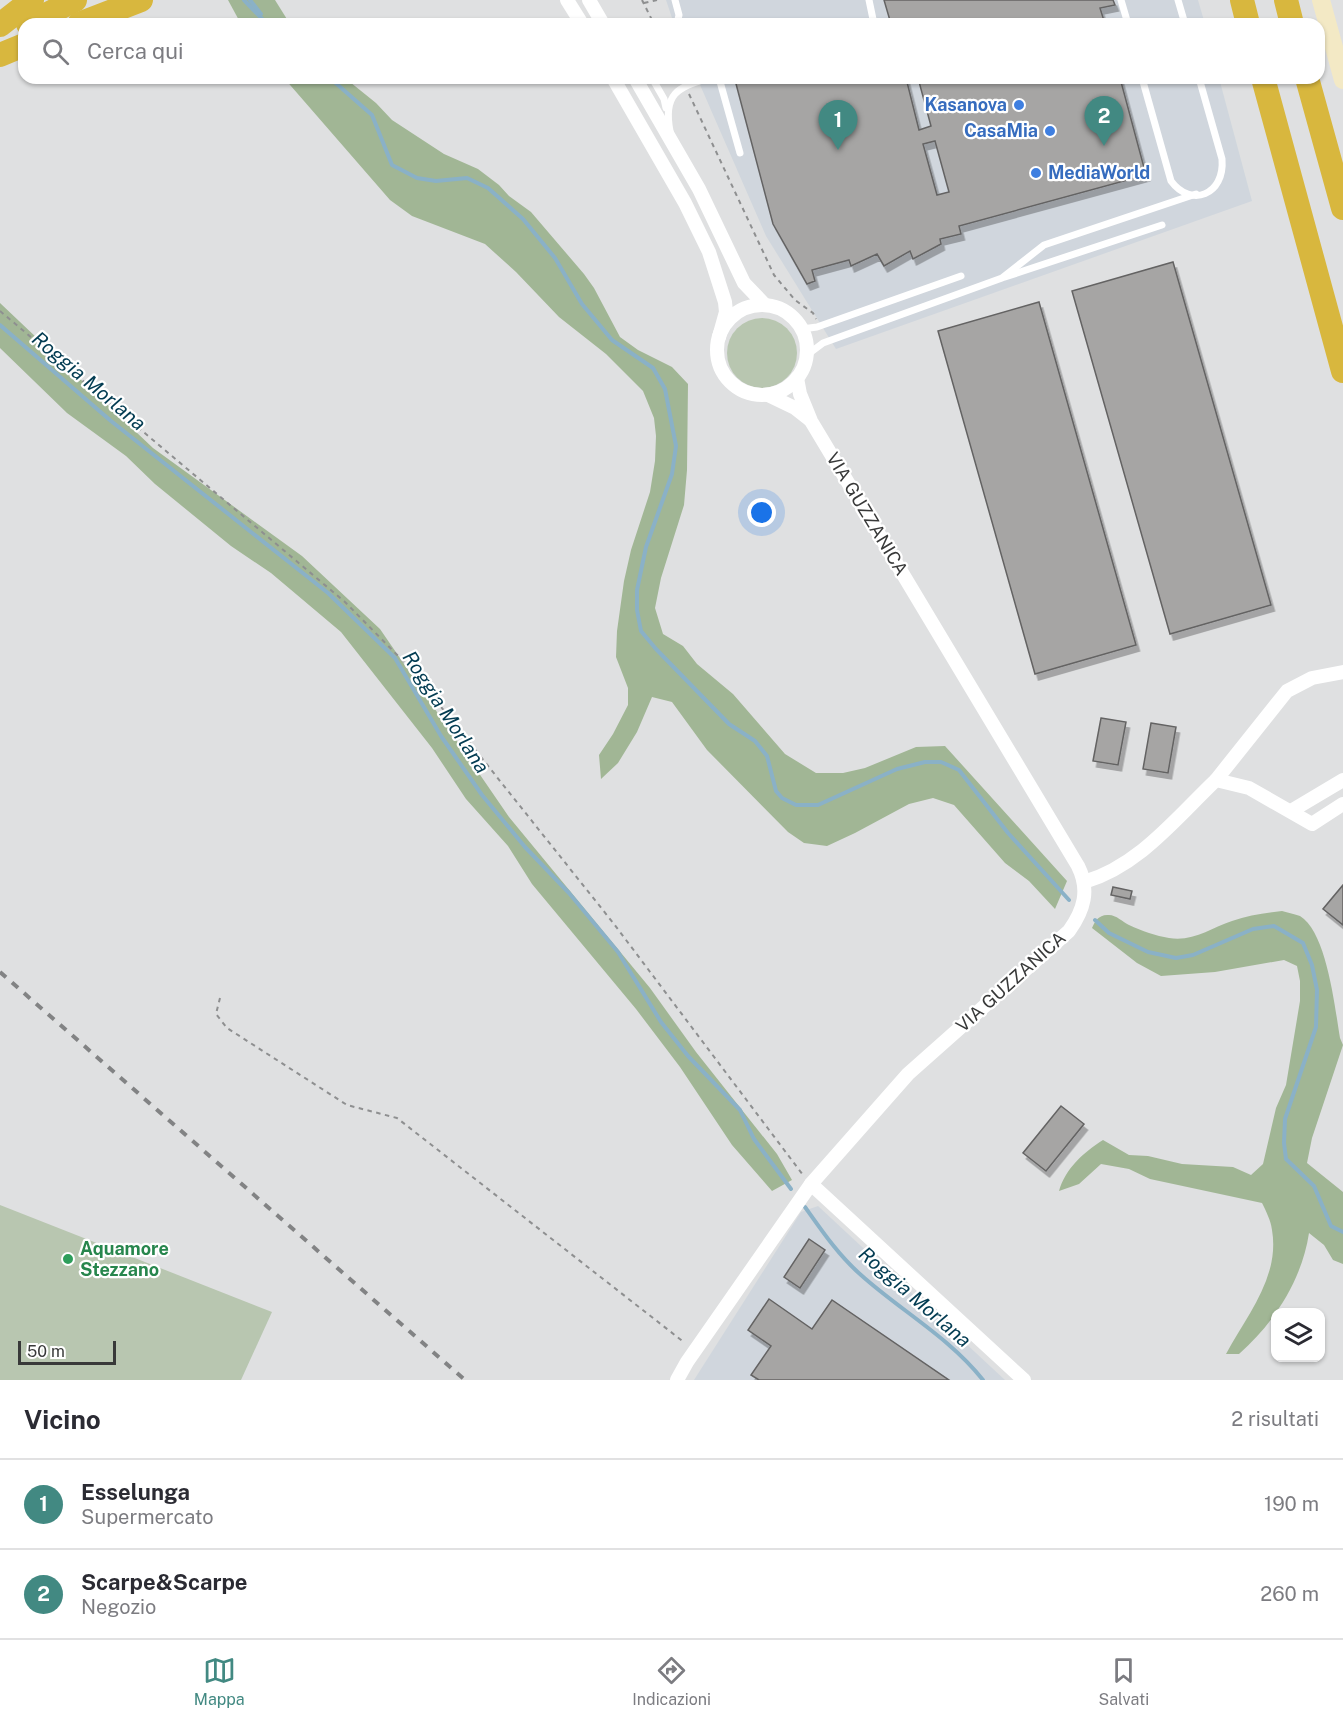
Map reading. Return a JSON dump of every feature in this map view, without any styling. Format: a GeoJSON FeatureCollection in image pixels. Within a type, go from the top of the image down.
{"type":"FeatureCollection","features":[{"type":"Feature","properties":{"kind":"highway"},"geometry":{"type":"LineString","coordinates":[[0,25],[32,0]]}},
{"type":"Feature","properties":{"kind":"highway"},"geometry":{"type":"LineString","coordinates":[[40,18],[75,0]]}},
{"type":"Feature","properties":{"kind":"highway"},"geometry":{"type":"LineString","coordinates":[[94,18],[141,0]]}},
{"type":"Feature","properties":{"kind":"highway"},"geometry":{"type":"LineString","coordinates":[[1242,0],[1246,18]]}},
{"type":"Feature","properties":{"kind":"highway"},"geometry":{"type":"LineString","coordinates":[[1286,0],[1290,18]]}},
{"type":"Feature","properties":{"kind":"highway"},"geometry":{"type":"LineString","coordinates":[[0,39],[18,29]]}},
{"type":"Feature","properties":{"kind":"highway"},"geometry":{"type":"LineString","coordinates":[[0,54],[18,47]]}},
{"type":"Feature","properties":{"kind":"highway"},"geometry":{"type":"LineString","coordinates":[[1265,84],[1343,371]]}},
{"type":"Feature","properties":{"kind":"highway"},"geometry":{"type":"LineString","coordinates":[[1309,84],[1343,208]]}},
{"type":"Feature","properties":{"kind":"street"},"geometry":{"type":"LineString","coordinates":[[567,0],[578,18]]}},
{"type":"Feature","properties":{"kind":"street"},"geometry":{"type":"LineString","coordinates":[[589,0],[600,18]]}},
{"type":"Feature","properties":{"kind":"street"},"geometry":{"type":"LineString","coordinates":[[1321,0],[1343,80]]}},
{"type":"Feature","properties":{"kind":"street","name":"VIA GUZZANICA"},"geometry":{"type":"LineString","coordinates":[[616,84],[685,203],[709,252],[726,312],[717,352],[720,366],[728,379],[739,388],[753,394],[768,395],[795,408],[812,421]]}},
{"type":"Feature","properties":{"kind":"street"},"geometry":{"type":"LineString","coordinates":[[638,84],[709,208],[744,283],[765,305]]}},
{"type":"Feature","properties":{"kind":"street"},"geometry":{"type":"LineString","coordinates":[[719,337],[726,324],[736,313],[750,307],[765,305],[783,310],[797,321],[807,342],[804,367],[789,386],[768,395]]}},
{"type":"Feature","properties":{"kind":"street","name":"VIA GUZZANICA"},"geometry":{"type":"LineString","coordinates":[[677,1380],[695,1350],[810,1185],[908,1074],[1069,931],[1084,903],[1084,882],[1078,866],[812,421],[800,394],[797,378]]}},
{"type":"Feature","properties":{"kind":"street"},"geometry":{"type":"LineString","coordinates":[[1084,882],[1107,875],[1130,860],[1159,836],[1216,780],[1287,691],[1312,678],[1343,672]]}},
{"type":"Feature","properties":{"kind":"street"},"geometry":{"type":"LineString","coordinates":[[1216,780],[1248,788],[1312,824],[1343,804]]}},
{"type":"Feature","properties":{"kind":"street"},"geometry":{"type":"LineString","coordinates":[[1291,811],[1343,780]]}},
{"type":"Feature","properties":{"kind":"street"},"geometry":{"type":"LineString","coordinates":[[810,1185],[1024,1380]]}},
{"type":"Feature","properties":{"kind":"lane"},"geometry":{"type":"LineString","coordinates":[[675,0],[678,18]]}},
{"type":"Feature","properties":{"kind":"lane"},"geometry":{"type":"LineString","coordinates":[[869,0],[873,18]]}},
{"type":"Feature","properties":{"kind":"lane"},"geometry":{"type":"LineString","coordinates":[[1121,0],[1126,18]]}},
{"type":"Feature","properties":{"kind":"lane"},"geometry":{"type":"LineString","coordinates":[[1178,0],[1183,18]]}},
{"type":"Feature","properties":{"kind":"lane"},"geometry":{"type":"LineString","coordinates":[[655,84],[664,99],[670,133],[685,164]]}},
{"type":"Feature","properties":{"kind":"lane"},"geometry":{"type":"LineString","coordinates":[[667,116],[669,104],[675,93],[689,84]]}},
{"type":"Feature","properties":{"kind":"lane"},"geometry":{"type":"LineString","coordinates":[[721,84],[740,153]]}},
{"type":"Feature","properties":{"kind":"lane"},"geometry":{"type":"LineString","coordinates":[[1144,84],[1172,180],[1177,189],[1196,194]]}},
{"type":"Feature","properties":{"kind":"lane"},"geometry":{"type":"LineString","coordinates":[[1002,278],[1044,245],[1215,188],[1223,171],[1222,159],[1201,84]]}},
{"type":"Feature","properties":{"kind":"lane"},"geometry":{"type":"LineString","coordinates":[[807,355],[823,343],[1002,278],[1162,225]]}},
{"type":"Feature","properties":{"kind":"lane"},"geometry":{"type":"LineString","coordinates":[[802,329],[817,327],[961,276]]}},
{"type":"Feature","properties":{"kind":"path"},"geometry":{"type":"LineString","coordinates":[[651,18],[643,2],[657,0]]}},
{"type":"Feature","properties":{"kind":"path"},"geometry":{"type":"LineString","coordinates":[[685,85],[774,275],[795,300],[813,313],[817,327]]}},
{"type":"Feature","properties":{"kind":"path"},"geometry":{"type":"LineString","coordinates":[[0,311],[345,602],[410,668],[614,924],[810,1185]]}},
{"type":"Feature","properties":{"kind":"path"},"geometry":{"type":"LineString","coordinates":[[220,998],[216,1014],[227,1028],[347,1105],[397,1118],[695,1350]]}},
{"type":"Feature","properties":{"kind":"shaded area"},"geometry":{"type":"Polygon","coordinates":[[[666,0],[1198,0],[1203,18],[672,18],[666,0]]]}},
{"type":"Feature","properties":{"kind":"shaded area"},"geometry":{"type":"Polygon","coordinates":[[[700,84],[1221,84],[1252,201],[836,349],[766,236],[700,84]]]}},
{"type":"Feature","properties":{"kind":"shaded area"},"geometry":{"type":"Polygon","coordinates":[[[818,1206],[1005,1380],[694,1380],[801,1212],[818,1206]]]}},
{"type":"Feature","properties":{"kind":"green space"},"geometry":{"type":"Polygon","coordinates":[[[228,0],[275,0],[286,18],[238,18],[228,0]]]}},
{"type":"Feature","properties":{"kind":"green space"},"geometry":{"type":"Polygon","coordinates":[[[289,84],[352,84],[376,103],[392,120],[444,154],[478,169],[531,212],[584,274],[620,337],[638,350],[672,367],[688,384],[687,470],[684,505],[661,578],[655,608],[663,634],[683,646],[697,664],[733,694],[785,754],[816,773],[843,773],[865,768],[916,747],[945,746],[1067,881],[1055,909],[1029,881],[1005,863],[954,805],[933,798],[909,804],[827,846],[804,843],[788,832],[707,750],[672,702],[652,697],[637,732],[618,763],[601,779],[599,755],[628,705],[628,688],[616,657],[617,631],[631,550],[650,492],[655,461],[654,418],[643,391],[606,354],[559,317],[516,272],[485,244],[412,216],[390,200],[289,84]]]}},
{"type":"Feature","properties":{"kind":"green space"},"geometry":{"type":"Polygon","coordinates":[[[0,303],[153,448],[302,556],[380,629],[509,817],[650,988],[696,1052],[777,1154],[792,1180],[772,1191],[732,1145],[680,1067],[636,1009],[532,884],[508,846],[466,799],[432,748],[341,632],[271,573],[231,546],[155,484],[126,456],[67,413],[0,348],[0,303]]]}},
{"type":"Feature","properties":{"kind":"green space"},"geometry":{"type":"Polygon","coordinates":[[[755,318],[769,318],[782,324],[791,333],[797,346],[795,366],[787,378],[769,388],[755,388],[742,382],[733,373],[727,360],[727,346],[733,333],[742,324],[755,318]]]}},
{"type":"Feature","properties":{"kind":"green space"},"geometry":{"type":"Polygon","coordinates":[[[1282,911],[1300,916],[1317,938],[1328,972],[1343,1045],[1312,1138],[1307,1163],[1343,1192],[1343,1264],[1333,1260],[1324,1245],[1309,1233],[1293,1284],[1279,1308],[1271,1308],[1271,1319],[1239,1354],[1226,1354],[1260,1295],[1271,1264],[1272,1230],[1262,1203],[1150,1179],[1129,1169],[1101,1164],[1079,1184],[1059,1191],[1066,1175],[1076,1162],[1103,1140],[1129,1155],[1148,1156],[1182,1164],[1233,1167],[1251,1175],[1263,1164],[1276,1108],[1286,1085],[1300,1001],[1297,966],[1284,960],[1215,972],[1161,976],[1137,963],[1092,928],[1100,917],[1112,915],[1154,935],[1178,939],[1202,934],[1244,917],[1282,911]]]}},
{"type":"Feature","properties":{"kind":"green space","name":"Aquamore Stezzano"},"geometry":{"type":"Polygon","coordinates":[[[0,1205],[272,1312],[241,1380],[0,1380],[0,1205]]]}},
{"type":"Feature","properties":{"kind":"building"},"geometry":{"type":"Polygon","coordinates":[[[884,0],[1113,0],[1115,5],[1100,8],[1103,18],[889,18],[884,0]]]}},
{"type":"Feature","properties":{"kind":"building"},"geometry":{"type":"Polygon","coordinates":[[[736,84],[908,84],[919,130],[931,126],[920,84],[1122,84],[1146,175],[959,226],[961,234],[940,239],[941,244],[913,259],[910,251],[884,266],[877,254],[851,266],[849,260],[812,270],[815,281],[807,284],[773,224],[736,84]],[[935,141],[923,144],[937,195],[949,192],[935,141]]]}},
{"type":"Feature","properties":{"kind":"building"},"geometry":{"type":"Polygon","coordinates":[[[1173,262],[1271,605],[1170,634],[1072,291],[1173,262]]]}},
{"type":"Feature","properties":{"kind":"building"},"geometry":{"type":"Polygon","coordinates":[[[1039,302],[1136,645],[1035,674],[938,331],[1039,302]]]}},
{"type":"Feature","properties":{"kind":"building"},"geometry":{"type":"Polygon","coordinates":[[[1101,718],[1126,722],[1118,765],[1093,761],[1101,718]]]}},
{"type":"Feature","properties":{"kind":"building"},"geometry":{"type":"Polygon","coordinates":[[[1151,723],[1176,727],[1168,773],[1143,769],[1151,723]]]}},
{"type":"Feature","properties":{"kind":"building"},"geometry":{"type":"Polygon","coordinates":[[[1343,885],[1343,925],[1323,909],[1343,885]]]}},
{"type":"Feature","properties":{"kind":"building"},"geometry":{"type":"Polygon","coordinates":[[[1113,887],[1132,891],[1130,899],[1111,895],[1113,887]]]}},
{"type":"Feature","properties":{"kind":"building"},"geometry":{"type":"Polygon","coordinates":[[[1061,1106],[1084,1124],[1046,1171],[1023,1153],[1061,1106]]]}},
{"type":"Feature","properties":{"kind":"building"},"geometry":{"type":"Polygon","coordinates":[[[809,1239],[825,1250],[800,1288],[784,1277],[809,1239]]]}},
{"type":"Feature","properties":{"kind":"building"},"geometry":{"type":"Polygon","coordinates":[[[769,1299],[812,1329],[832,1300],[949,1380],[759,1380],[751,1375],[771,1346],[748,1330],[769,1299]]]}},
{"type":"Feature","properties":{"kind":"waterway"},"geometry":{"type":"LineString","coordinates":[[244,0],[261,18]]}},
{"type":"Feature","properties":{"kind":"waterway"},"geometry":{"type":"LineString","coordinates":[[250,0],[261,14]]}},
{"type":"Feature","properties":{"kind":"waterway"},"geometry":{"type":"LineString","coordinates":[[337,84],[372,115],[392,165],[417,178],[436,181],[467,178],[488,188],[523,219],[555,258],[582,304],[612,340],[653,368],[665,389],[676,446],[672,474],[646,547],[637,590],[637,610],[641,631],[729,724],[755,741],[767,756],[776,791],[782,798],[796,805],[818,805],[897,769],[925,762],[941,762],[959,770],[1008,833],[1069,900]]}},
{"type":"Feature","properties":{"kind":"waterway","name":"Roggia Morlana"},"geometry":{"type":"LineString","coordinates":[[0,325],[111,421],[328,593],[395,658],[441,736],[482,795],[618,952],[661,1022],[688,1056],[740,1110],[754,1139],[791,1189]]}},
{"type":"Feature","properties":{"kind":"waterway"},"geometry":{"type":"LineString","coordinates":[[1095,920],[1109,933],[1148,952],[1176,958],[1193,955],[1253,929],[1274,926],[1303,943],[1312,965],[1317,990],[1316,1027],[1285,1119],[1286,1159],[1314,1186],[1331,1226],[1343,1232]]}},
{"type":"Feature","properties":{"kind":"waterway","name":"Roggia Morlana"},"geometry":{"type":"LineString","coordinates":[[805,1207],[831,1243],[853,1268],[955,1351],[983,1380]]}},
{"type":"Feature","properties":{"kind":"railway"},"geometry":{"type":"LineString","coordinates":[[0,972],[465,1380]]}},
{"type":"Feature","properties":{"kind":"place","name":"Kasanova"},"geometry":{"type":"Point","coordinates":[1019,105]}},
{"type":"Feature","properties":{"kind":"place","name":"CasaMia"},"geometry":{"type":"Point","coordinates":[1050,131]}},
{"type":"Feature","properties":{"kind":"place","name":"Scarpe&Scarpe"},"geometry":{"type":"Point","coordinates":[1104,146]}},
{"type":"Feature","properties":{"kind":"place","name":"Esselunga"},"geometry":{"type":"Point","coordinates":[838,150]}},
{"type":"Feature","properties":{"kind":"place","name":"MediaWorld"},"geometry":{"type":"Point","coordinates":[1036,173]}},
{"type":"Feature","properties":{"kind":"place","name":"Aquamore Stezzano"},"geometry":{"type":"Point","coordinates":[68,1259]}}]}
